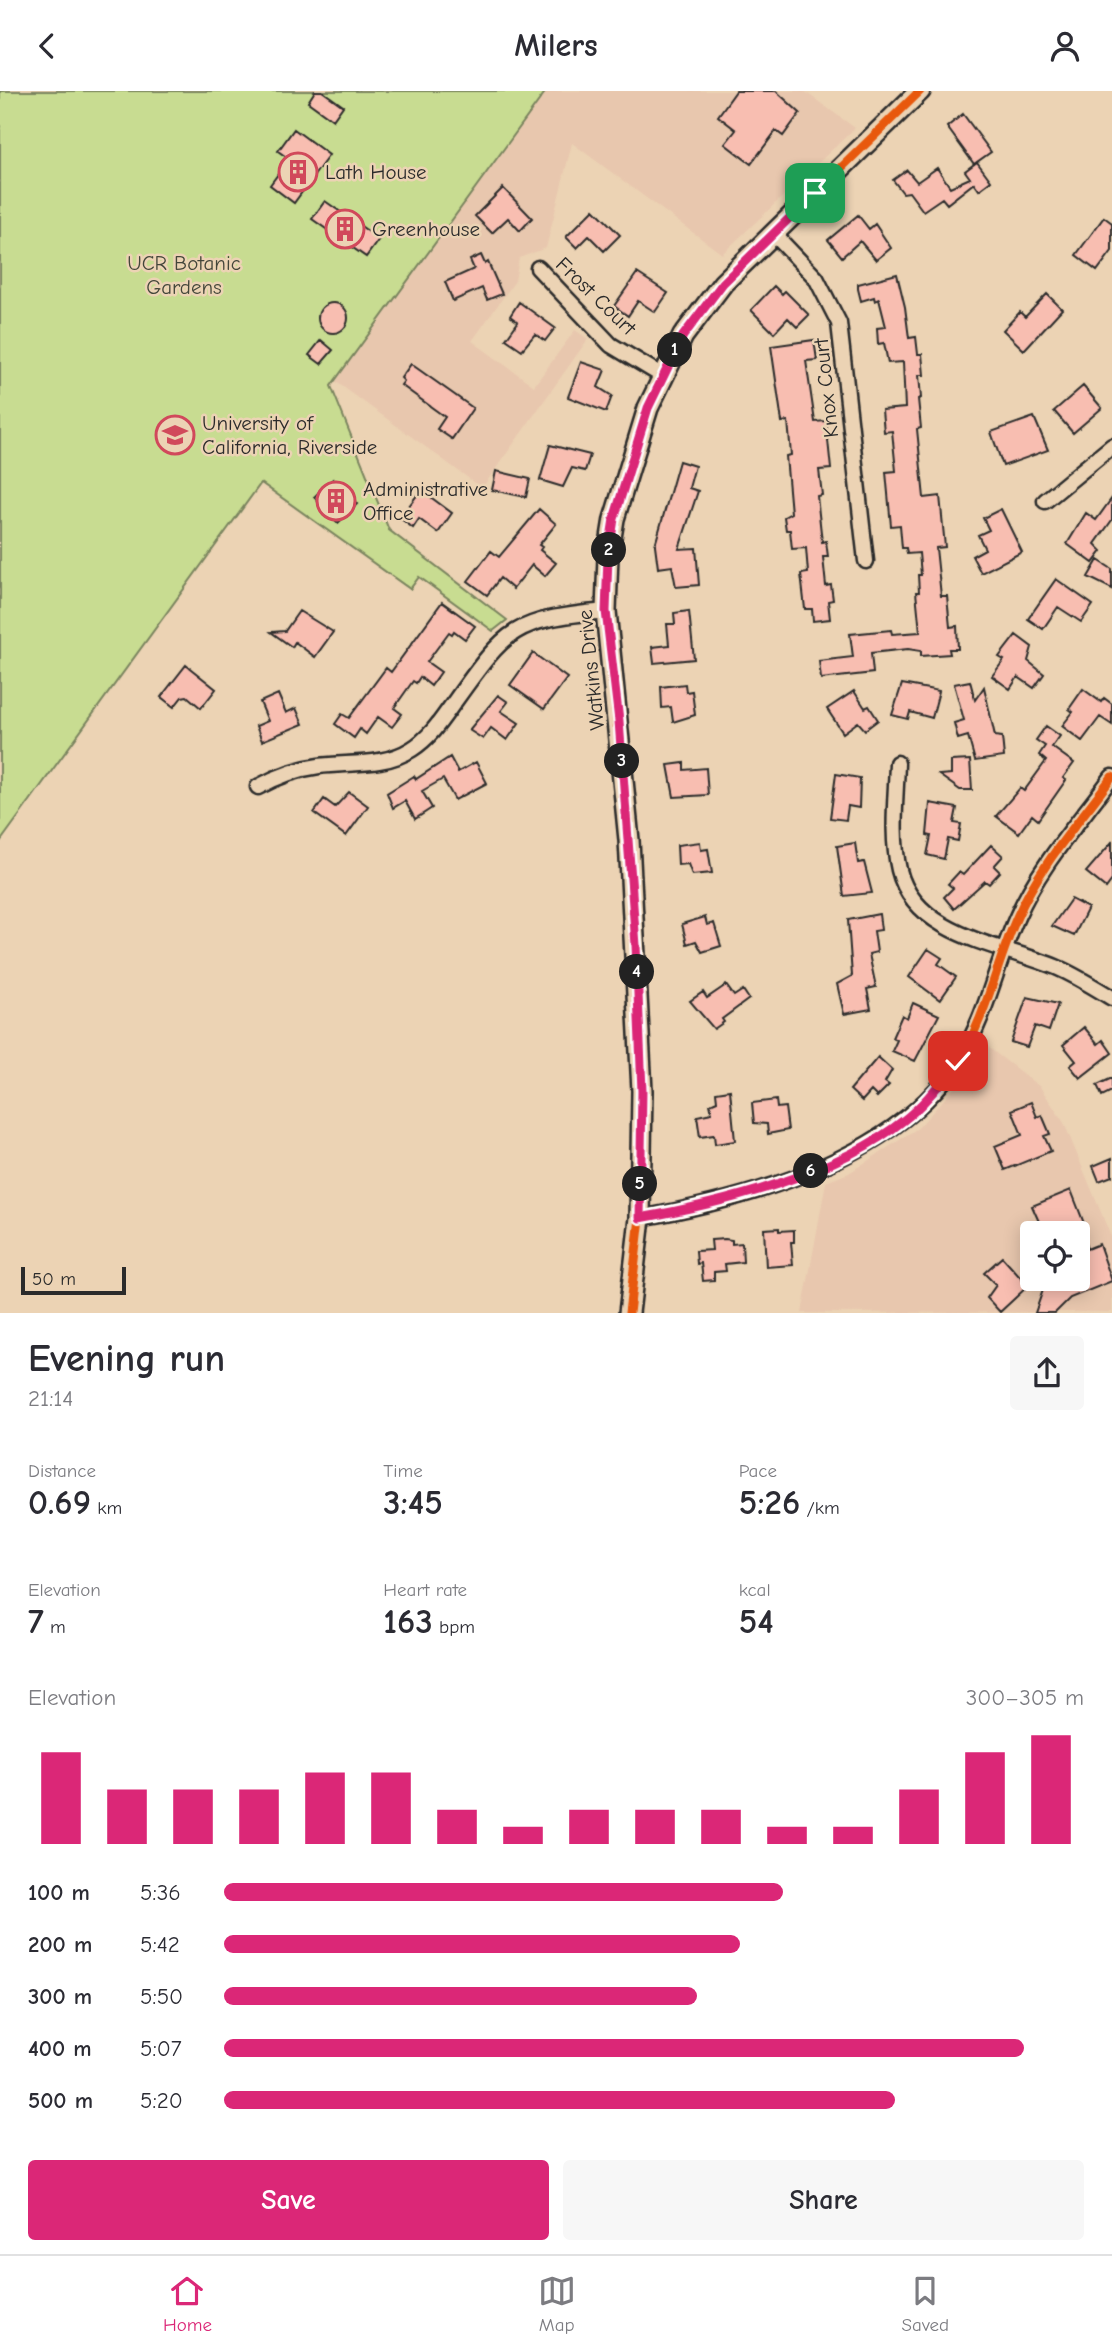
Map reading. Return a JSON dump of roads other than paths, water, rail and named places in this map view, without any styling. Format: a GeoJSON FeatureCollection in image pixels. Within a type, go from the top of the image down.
{"type":"FeatureCollection","features":[{"type":"Feature","properties":{"kind":"main road","name":"Watkins Drive"},"geometry":{"type":"LineString","coordinates":[[629,1313],[640,1218],[642,1091],[636,945],[619,721],[606,611],[608,557],[614,519],[631,459],[662,375],[683,336],[723,283],[920,91]]}},
{"type":"Feature","properties":{"kind":"street","name":"Knox Court"},"geometry":{"type":"LineString","coordinates":[[773,233],[816,278],[839,323],[866,561]]}},
{"type":"Feature","properties":{"kind":"street","name":"Frost Court"},"geometry":{"type":"LineString","coordinates":[[538,268],[601,337],[622,353],[638,359],[662,375]]}},
{"type":"Feature","properties":{"kind":"street"},"geometry":{"type":"LineString","coordinates":[[1045,501],[1112,446]]}},
{"type":"Feature","properties":{"kind":"street"},"geometry":{"type":"LineString","coordinates":[[258,787],[279,776],[304,769],[375,763],[404,754],[435,730],[495,647],[517,628],[553,616],[606,611]]}},
{"type":"Feature","properties":{"kind":"street"},"geometry":{"type":"LineString","coordinates":[[897,763],[896,855],[910,897],[934,920],[1057,968],[1112,998]]}},
{"type":"Feature","properties":{"kind":"street"},"geometry":{"type":"LineString","coordinates":[[640,1218],[694,1208],[815,1170],[862,1148],[922,1104],[958,1061],[985,1005],[1017,917],[1033,888],[1112,777]]}},
{"type":"Feature","properties":{"kind":"place","name":"Lath House"},"geometry":{"type":"Point","coordinates":[298,172]}},
{"type":"Feature","properties":{"kind":"place","name":"Greenhouse"},"geometry":{"type":"Point","coordinates":[345,229]}},
{"type":"Feature","properties":{"kind":"place","name":"University of California, Riverside"},"geometry":{"type":"Point","coordinates":[175,435]}},
{"type":"Feature","properties":{"kind":"place","name":"Administrative Office"},"geometry":{"type":"Point","coordinates":[336,501]}},
{"type":"Feature","properties":{"kind":"park label","name":"UCR Botanic Gardens"},"geometry":{"type":"Point","coordinates":[184,275]}}]}
